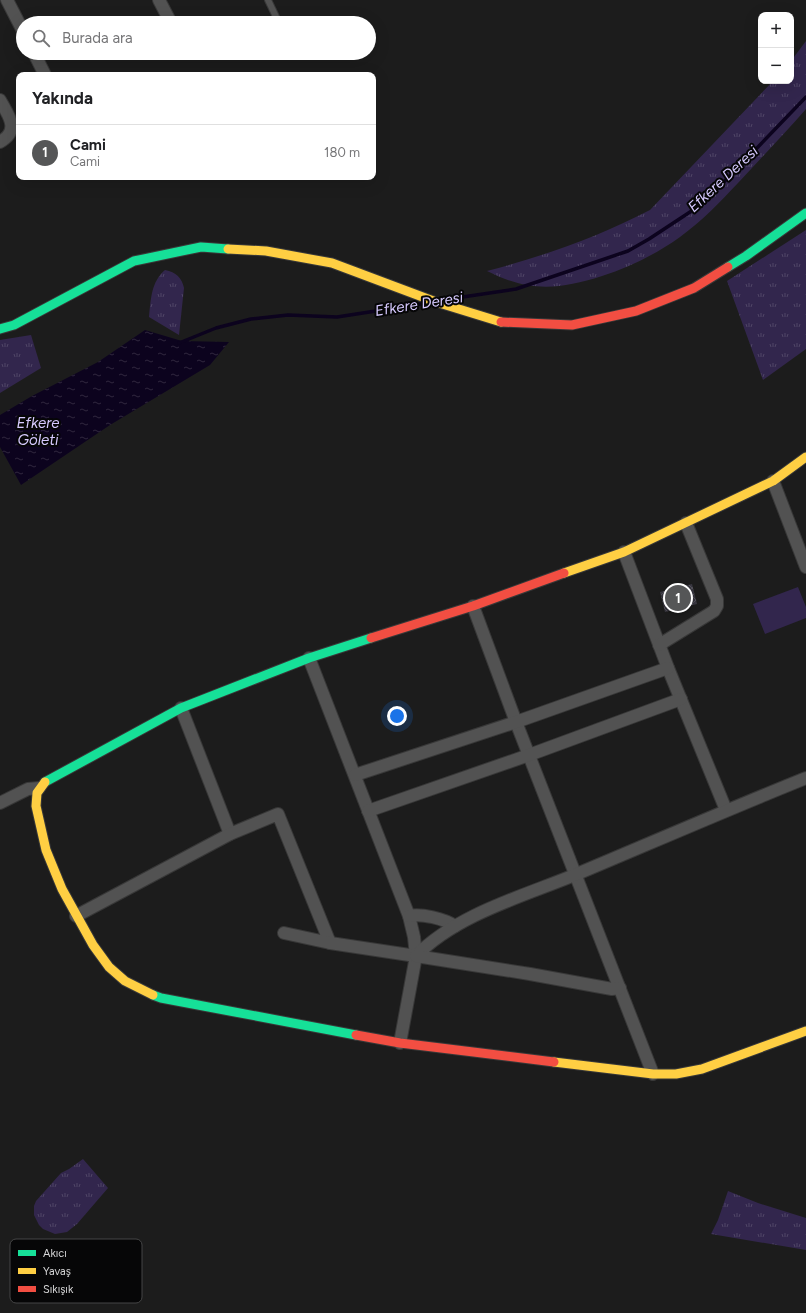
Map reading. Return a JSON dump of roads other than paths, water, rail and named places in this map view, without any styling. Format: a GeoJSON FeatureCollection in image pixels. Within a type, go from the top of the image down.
{"type":"FeatureCollection","features":[{"type":"Feature","properties":{"kind":"street"},"geometry":{"type":"LineString","coordinates":[[7,0],[16,17]]}},
{"type":"Feature","properties":{"kind":"street"},"geometry":{"type":"LineString","coordinates":[[159,0],[167,16]]}},
{"type":"Feature","properties":{"kind":"street"},"geometry":{"type":"LineString","coordinates":[[38,60],[44,72]]}},
{"type":"Feature","properties":{"kind":"street"},"geometry":{"type":"LineString","coordinates":[[0,100],[12,122],[7,138],[0,142]]}},
{"type":"Feature","properties":{"kind":"street"},"geometry":{"type":"LineString","coordinates":[[0,329],[14,325],[134,261],[201,248],[266,251],[332,263],[436,302],[502,322],[572,325],[636,311],[694,288],[746,256],[806,213]]}},
{"type":"Feature","properties":{"kind":"street"},"geometry":{"type":"LineString","coordinates":[[806,457],[773,481],[686,524],[624,552],[472,606],[309,658],[181,708],[54,776],[39,788],[36,797],[42,839],[55,877],[76,916],[109,967],[125,981],[136,988],[161,998],[400,1043],[653,1074],[676,1074],[702,1069],[806,1031]]}},
{"type":"Feature","properties":{"kind":"street"},"geometry":{"type":"LineString","coordinates":[[773,481],[806,567]]}},
{"type":"Feature","properties":{"kind":"street"},"geometry":{"type":"LineString","coordinates":[[659,645],[714,611],[717,606],[717,599],[686,524]]}},
{"type":"Feature","properties":{"kind":"street"},"geometry":{"type":"LineString","coordinates":[[624,552],[668,668],[726,810]]}},
{"type":"Feature","properties":{"kind":"street"},"geometry":{"type":"LineString","coordinates":[[472,606],[653,1074]]}},
{"type":"Feature","properties":{"kind":"street"},"geometry":{"type":"LineString","coordinates":[[309,658],[409,916],[414,937],[416,956],[400,1043]]}},
{"type":"Feature","properties":{"kind":"street"},"geometry":{"type":"LineString","coordinates":[[355,775],[516,722],[668,668]]}},
{"type":"Feature","properties":{"kind":"street"},"geometry":{"type":"LineString","coordinates":[[368,811],[529,755],[681,699]]}},
{"type":"Feature","properties":{"kind":"street"},"geometry":{"type":"LineString","coordinates":[[181,708],[230,834]]}},
{"type":"Feature","properties":{"kind":"street"},"geometry":{"type":"LineString","coordinates":[[416,956],[428,943],[455,926],[482,912],[806,778]]}},
{"type":"Feature","properties":{"kind":"street"},"geometry":{"type":"LineString","coordinates":[[0,803],[28,789],[39,788]]}},
{"type":"Feature","properties":{"kind":"street"},"geometry":{"type":"LineString","coordinates":[[76,916],[230,834],[278,814],[330,943]]}},
{"type":"Feature","properties":{"kind":"street"},"geometry":{"type":"LineString","coordinates":[[409,916],[416,914],[449,921],[455,926]]}},
{"type":"Feature","properties":{"kind":"street"},"geometry":{"type":"LineString","coordinates":[[284,933],[330,943],[530,974],[612,989],[620,988]]}},
{"type":"Feature","properties":{"kind":"lane"},"geometry":{"type":"LineString","coordinates":[[268,0],[276,16]]}},
{"type":"Feature","properties":{"kind":"water","name":"Efkere Göleti"},"geometry":{"type":"Polygon","coordinates":[[[145,330],[182,341],[229,342],[210,365],[110,425],[21,485],[0,447],[0,415],[32,396],[98,362],[145,330]]]}},
{"type":"Feature","properties":{"kind":"waterway","name":"Efkere Deresi"},"geometry":{"type":"LineString","coordinates":[[449,299],[516,289],[628,251],[690,212],[711,194],[806,97]]}},
{"type":"Feature","properties":{"kind":"waterway","name":"Efkere Deresi"},"geometry":{"type":"LineString","coordinates":[[179,343],[216,328],[251,319],[288,315],[337,317],[421,304]]}},
{"type":"Feature","properties":{"kind":"place","name":"Cami"},"geometry":{"type":"Point","coordinates":[678,598]}}]}
